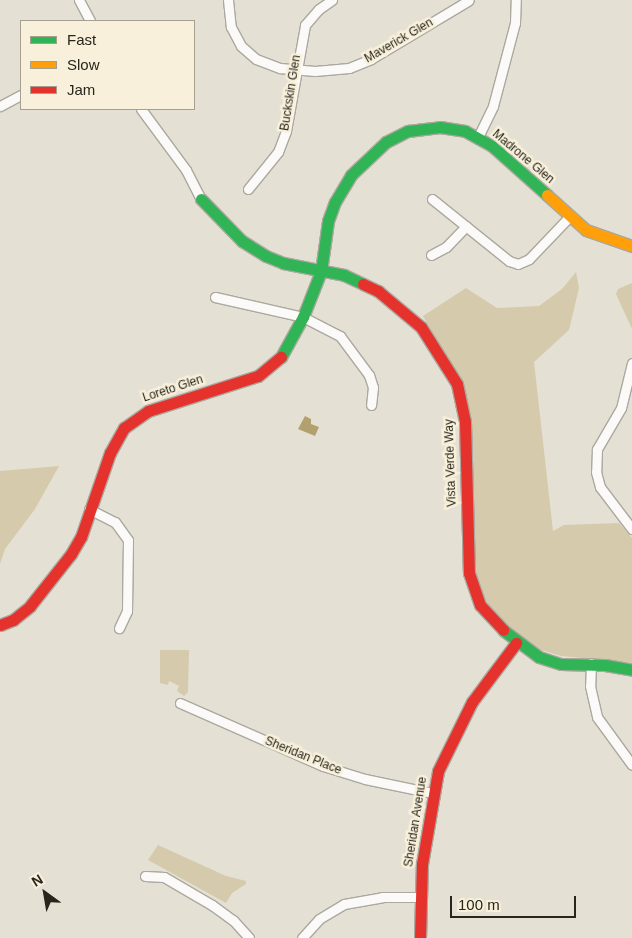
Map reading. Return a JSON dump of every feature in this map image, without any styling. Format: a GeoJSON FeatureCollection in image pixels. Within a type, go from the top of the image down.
{"type":"FeatureCollection","features":[{"type":"Feature","properties":{"kind":"street"},"geometry":{"type":"LineString","coordinates":[[79,0],[89,20]]}},
{"type":"Feature","properties":{"kind":"street","name":"Maverick Glen"},"geometry":{"type":"LineString","coordinates":[[228,0],[230,27],[241,46],[256,59],[296,70],[349,68],[371,59],[468,0]]}},
{"type":"Feature","properties":{"kind":"street","name":"Buckskin Glen"},"geometry":{"type":"LineString","coordinates":[[248,189],[278,152],[286,131],[304,25],[332,0]]}},
{"type":"Feature","properties":{"kind":"street"},"geometry":{"type":"LineString","coordinates":[[478,137],[493,106],[515,23],[516,0]]}},
{"type":"Feature","properties":{"kind":"street"},"geometry":{"type":"LineString","coordinates":[[0,106],[20,96]]}},
{"type":"Feature","properties":{"kind":"street"},"geometry":{"type":"LineString","coordinates":[[142,110],[186,170],[201,199]]}},
{"type":"Feature","properties":{"kind":"street","name":"Madrone Glen"},"geometry":{"type":"LineString","coordinates":[[321,271],[328,221],[335,202],[351,175],[374,150],[408,132],[440,127],[464,131],[478,137],[492,146],[570,216],[600,237],[632,246]]}},
{"type":"Feature","properties":{"kind":"street","name":"Vista Verde Way"},"geometry":{"type":"LineString","coordinates":[[201,199],[242,241],[266,256],[321,271],[344,275],[378,291],[411,317],[457,384],[465,422],[470,574],[480,605],[494,623],[516,642],[539,657],[561,664],[591,664],[632,670]]}},
{"type":"Feature","properties":{"kind":"street"},"geometry":{"type":"LineString","coordinates":[[432,199],[508,261],[518,264],[529,259],[570,216]]}},
{"type":"Feature","properties":{"kind":"street"},"geometry":{"type":"LineString","coordinates":[[431,255],[446,247],[466,226]]}},
{"type":"Feature","properties":{"kind":"street","name":"Loreto Glen"},"geometry":{"type":"LineString","coordinates":[[0,625],[13,620],[30,606],[54,578],[81,537],[89,509],[115,441],[135,419],[148,411],[258,376],[280,358],[303,317],[321,271]]}},
{"type":"Feature","properties":{"kind":"street"},"geometry":{"type":"LineString","coordinates":[[215,297],[303,317],[328,328],[352,349],[369,375],[373,387],[371,405]]}},
{"type":"Feature","properties":{"kind":"street"},"geometry":{"type":"LineString","coordinates":[[632,363],[621,408],[597,449],[596,472],[600,487],[632,529]]}},
{"type":"Feature","properties":{"kind":"street"},"geometry":{"type":"LineString","coordinates":[[89,509],[115,522],[128,540],[127,611],[119,628]]}},
{"type":"Feature","properties":{"kind":"street","name":"Sheridan Avenue"},"geometry":{"type":"LineString","coordinates":[[420,938],[419,897],[432,793],[438,771],[457,727],[516,642]]}},
{"type":"Feature","properties":{"kind":"street"},"geometry":{"type":"LineString","coordinates":[[591,664],[590,686],[598,717],[632,765]]}},
{"type":"Feature","properties":{"kind":"street","name":"Sheridan Place"},"geometry":{"type":"LineString","coordinates":[[180,703],[323,766],[365,779],[432,793]]}},
{"type":"Feature","properties":{"kind":"street"},"geometry":{"type":"LineString","coordinates":[[145,876],[164,877],[212,905],[233,920],[248,938]]}},
{"type":"Feature","properties":{"kind":"street"},"geometry":{"type":"LineString","coordinates":[[302,938],[319,919],[344,904],[382,896],[419,897]]}},
{"type":"Feature","properties":{"kind":"shaded area"},"geometry":{"type":"Polygon","coordinates":[[[576,272],[579,288],[569,330],[534,362],[553,531],[564,525],[619,523],[632,538],[632,663],[561,656],[535,648],[495,616],[474,579],[472,438],[466,399],[453,368],[423,316],[466,288],[497,308],[539,306],[562,289],[576,272]]]}},
{"type":"Feature","properties":{"kind":"shaded area"},"geometry":{"type":"Polygon","coordinates":[[[632,283],[632,329],[616,294],[618,289],[632,283]]]}},
{"type":"Feature","properties":{"kind":"shaded area"},"geometry":{"type":"Polygon","coordinates":[[[305,416],[311,419],[311,424],[319,427],[315,436],[298,429],[305,416]]]}},
{"type":"Feature","properties":{"kind":"shaded area"},"geometry":{"type":"Polygon","coordinates":[[[59,466],[35,509],[5,549],[0,564],[0,471],[59,466]]]}},
{"type":"Feature","properties":{"kind":"shaded area"},"geometry":{"type":"Polygon","coordinates":[[[160,650],[189,650],[188,692],[184,696],[177,691],[179,686],[169,681],[168,685],[160,683],[160,650]]]}},
{"type":"Feature","properties":{"kind":"shaded area"},"geometry":{"type":"Polygon","coordinates":[[[158,845],[226,876],[246,881],[246,884],[232,893],[226,903],[148,860],[158,845]]]}},
{"type":"Feature","properties":{"kind":"traffic: fast"},"geometry":{"type":"LineString","coordinates":[[281,357],[303,317],[321,271],[328,221],[335,202],[351,175],[386,142],[408,131],[440,127],[465,131],[492,146],[547,195]]}},
{"type":"Feature","properties":{"kind":"traffic: fast"},"geometry":{"type":"LineString","coordinates":[[201,199],[242,241],[266,256],[283,263],[344,275],[363,284]]}},
{"type":"Feature","properties":{"kind":"traffic: fast"},"geometry":{"type":"LineString","coordinates":[[503,630],[539,657],[561,664],[605,665],[632,670]]}},
{"type":"Feature","properties":{"kind":"traffic: slow"},"geometry":{"type":"LineString","coordinates":[[547,195],[586,230],[632,246]]}},
{"type":"Feature","properties":{"kind":"traffic: jam"},"geometry":{"type":"LineString","coordinates":[[363,284],[378,291],[421,327],[457,384],[465,422],[469,573],[480,605],[503,630]]}},
{"type":"Feature","properties":{"kind":"traffic: jam"},"geometry":{"type":"LineString","coordinates":[[0,625],[13,620],[30,606],[71,554],[81,537],[110,453],[124,428],[148,411],[258,376],[281,357]]}},
{"type":"Feature","properties":{"kind":"traffic: jam"},"geometry":{"type":"LineString","coordinates":[[420,938],[422,864],[438,771],[472,702],[516,643]]}}]}
